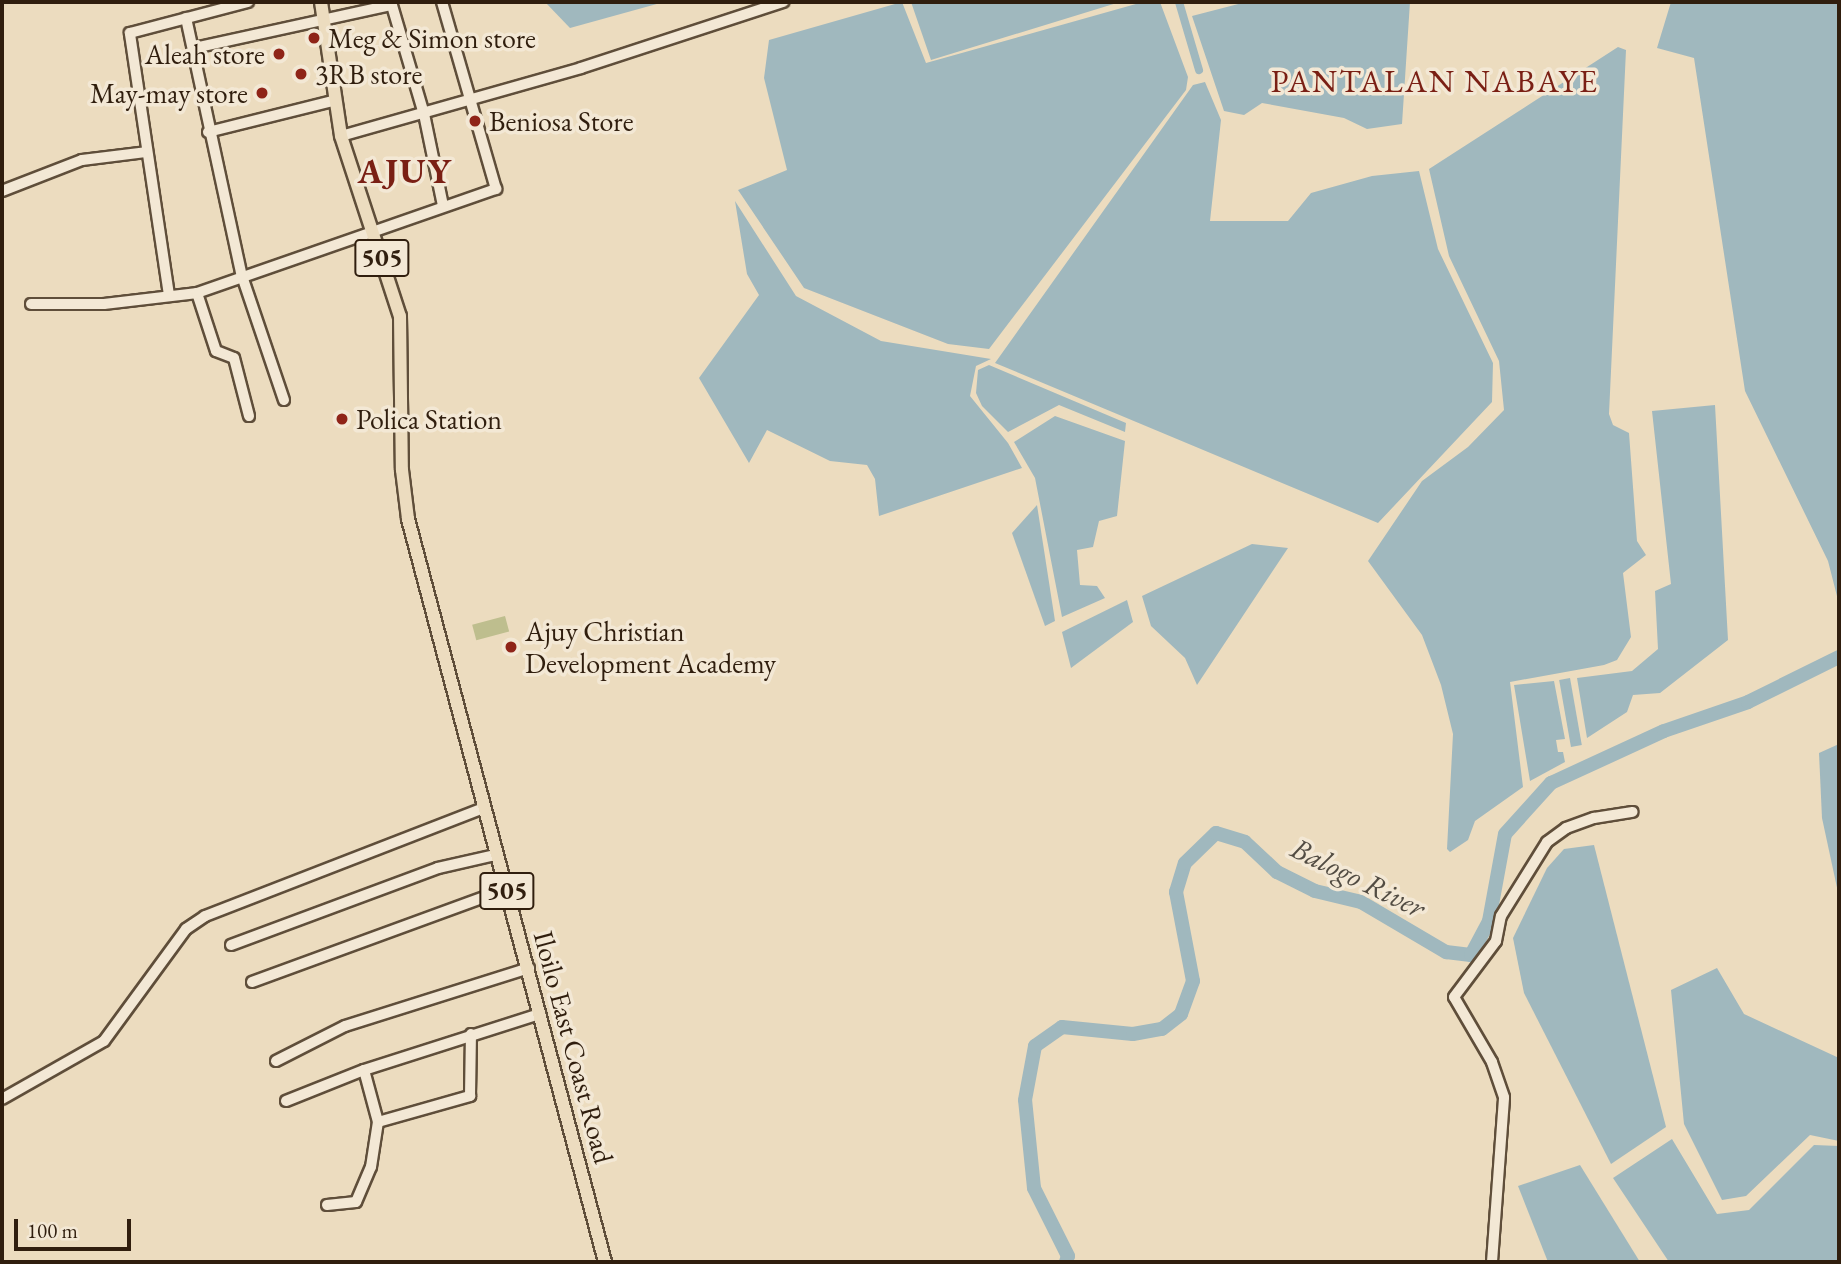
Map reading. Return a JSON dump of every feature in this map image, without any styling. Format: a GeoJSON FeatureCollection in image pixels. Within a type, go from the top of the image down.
{"type":"FeatureCollection","features":[{"type":"Feature","properties":{"kind":"main road","name":"505"},"geometry":{"type":"LineString","coordinates":[[321,2],[341,136],[370,231]]}},
{"type":"Feature","properties":{"kind":"main road","name":"Iloilo East Coast Road"},"geometry":{"type":"LineString","coordinates":[[370,231],[400,316],[402,470],[408,519],[605,1262]]}},
{"type":"Feature","properties":{"kind":"street"},"geometry":{"type":"LineString","coordinates":[[169,295],[130,33],[248,2]]}},
{"type":"Feature","properties":{"kind":"street"},"geometry":{"type":"LineString","coordinates":[[31,304],[104,304],[197,293],[370,231],[496,190],[442,2]]}},
{"type":"Feature","properties":{"kind":"street"},"geometry":{"type":"LineString","coordinates":[[341,136],[469,101],[783,2]]}},
{"type":"Feature","properties":{"kind":"street"},"geometry":{"type":"LineString","coordinates":[[194,48],[391,3],[424,114],[443,206]]}},
{"type":"Feature","properties":{"kind":"street"},"geometry":{"type":"LineString","coordinates":[[186,18],[194,48],[208,131],[242,276],[284,400]]}},
{"type":"Feature","properties":{"kind":"street"},"geometry":{"type":"LineString","coordinates":[[208,131],[336,100]]}},
{"type":"Feature","properties":{"kind":"street"},"geometry":{"type":"LineString","coordinates":[[2,191],[82,160],[146,152]]}},
{"type":"Feature","properties":{"kind":"street"},"geometry":{"type":"LineString","coordinates":[[197,293],[216,351],[234,358],[249,416]]}},
{"type":"Feature","properties":{"kind":"street"},"geometry":{"type":"LineString","coordinates":[[2,1099],[104,1041],[186,929],[205,916],[484,808]]}},
{"type":"Feature","properties":{"kind":"street"},"geometry":{"type":"LineString","coordinates":[[1492,1262],[1504,1097],[1492,1062],[1454,997],[1496,940],[1502,916],[1547,842],[1585,821],[1633,812]]}},
{"type":"Feature","properties":{"kind":"street"},"geometry":{"type":"LineString","coordinates":[[231,945],[438,868],[495,855]]}},
{"type":"Feature","properties":{"kind":"street"},"geometry":{"type":"LineString","coordinates":[[252,982],[506,889]]}},
{"type":"Feature","properties":{"kind":"street"},"geometry":{"type":"LineString","coordinates":[[276,1061],[345,1026],[528,968]]}},
{"type":"Feature","properties":{"kind":"street"},"geometry":{"type":"LineString","coordinates":[[286,1101],[363,1070],[540,1014]]}},
{"type":"Feature","properties":{"kind":"street"},"geometry":{"type":"LineString","coordinates":[[378,1122],[470,1096],[471,1034]]}},
{"type":"Feature","properties":{"kind":"street"},"geometry":{"type":"LineString","coordinates":[[327,1205],[356,1202],[371,1167],[378,1122],[363,1070]]}},
{"type":"Feature","properties":{"kind":"green space"},"geometry":{"type":"Polygon","coordinates":[[[505,616],[509,631],[476,640],[472,625],[505,616]]]}},
{"type":"Feature","properties":{"kind":"water"},"geometry":{"type":"Polygon","coordinates":[[[545,2],[664,2],[570,28],[545,2]]]}},
{"type":"Feature","properties":{"kind":"water"},"geometry":{"type":"Polygon","coordinates":[[[902,2],[926,63],[1143,2],[1160,2],[1188,77],[1186,90],[989,349],[948,344],[804,288],[738,190],[787,170],[764,78],[769,40],[902,2]]]}},
{"type":"Feature","properties":{"kind":"water"},"geometry":{"type":"Polygon","coordinates":[[[911,2],[1120,2],[931,60],[911,2]]]}},
{"type":"Feature","properties":{"kind":"water"},"geometry":{"type":"Polygon","coordinates":[[[1246,2],[1410,2],[1402,124],[1367,129],[1344,118],[1262,103],[1244,115],[1224,111],[1192,16],[1246,2]]]}},
{"type":"Feature","properties":{"kind":"water"},"geometry":{"type":"Polygon","coordinates":[[[1671,2],[1839,2],[1839,604],[1828,561],[1745,391],[1694,58],[1657,48],[1671,2]]]}},
{"type":"Feature","properties":{"kind":"water"},"geometry":{"type":"Polygon","coordinates":[[[1618,47],[1626,50],[1609,414],[1613,425],[1629,433],[1637,541],[1646,555],[1623,573],[1631,637],[1617,660],[1604,665],[1510,682],[1523,787],[1475,821],[1468,840],[1450,852],[1447,849],[1453,734],[1441,685],[1422,635],[1368,561],[1422,481],[1468,447],[1504,410],[1499,361],[1449,256],[1429,169],[1618,47]]]}},
{"type":"Feature","properties":{"kind":"water"},"geometry":{"type":"Polygon","coordinates":[[[1205,82],[1221,120],[1210,221],[1288,221],[1311,193],[1372,176],[1419,171],[1438,249],[1493,363],[1492,402],[1378,523],[995,363],[1193,85],[1205,82]]]}},
{"type":"Feature","properties":{"kind":"water"},"geometry":{"type":"Polygon","coordinates":[[[735,201],[796,296],[881,341],[991,359],[976,366],[970,396],[1008,443],[1022,468],[879,516],[875,479],[867,465],[830,461],[767,430],[749,463],[699,378],[759,295],[747,274],[735,201]]]}},
{"type":"Feature","properties":{"kind":"water"},"geometry":{"type":"Polygon","coordinates":[[[989,365],[1126,423],[1125,432],[1059,405],[1008,432],[982,406],[976,393],[978,370],[989,365]]]}},
{"type":"Feature","properties":{"kind":"water"},"geometry":{"type":"Polygon","coordinates":[[[1715,405],[1728,640],[1660,693],[1633,695],[1627,712],[1587,738],[1577,678],[1632,671],[1658,649],[1655,591],[1671,584],[1652,411],[1715,405]]]}},
{"type":"Feature","properties":{"kind":"water"},"geometry":{"type":"Polygon","coordinates":[[[1055,416],[1125,441],[1117,516],[1099,521],[1093,547],[1077,550],[1080,585],[1097,586],[1105,598],[1062,617],[1035,478],[1014,442],[1055,416]]]}},
{"type":"Feature","properties":{"kind":"water"},"geometry":{"type":"Polygon","coordinates":[[[1037,505],[1055,621],[1045,626],[1012,533],[1037,505]]]}},
{"type":"Feature","properties":{"kind":"water"},"geometry":{"type":"Polygon","coordinates":[[[1252,544],[1288,548],[1197,685],[1185,658],[1151,626],[1142,596],[1252,544]]]}},
{"type":"Feature","properties":{"kind":"water"},"geometry":{"type":"Polygon","coordinates":[[[1127,600],[1133,622],[1071,668],[1062,632],[1127,600]]]}},
{"type":"Feature","properties":{"kind":"water"},"geometry":{"type":"Polygon","coordinates":[[[1570,678],[1582,745],[1571,747],[1559,680],[1570,678]]]}},
{"type":"Feature","properties":{"kind":"water"},"geometry":{"type":"Polygon","coordinates":[[[1554,681],[1565,739],[1556,740],[1558,752],[1563,752],[1565,762],[1530,781],[1514,685],[1554,681]]]}},
{"type":"Feature","properties":{"kind":"water"},"geometry":{"type":"Polygon","coordinates":[[[1839,744],[1839,897],[1822,818],[1819,753],[1839,744]]]}},
{"type":"Feature","properties":{"kind":"water"},"geometry":{"type":"Polygon","coordinates":[[[1594,845],[1666,1127],[1611,1164],[1524,993],[1513,938],[1547,868],[1564,849],[1594,845]]]}},
{"type":"Feature","properties":{"kind":"water"},"geometry":{"type":"Polygon","coordinates":[[[1717,968],[1744,1014],[1839,1058],[1839,1141],[1810,1135],[1746,1196],[1722,1200],[1684,1124],[1671,990],[1717,968]]]}},
{"type":"Feature","properties":{"kind":"water"},"geometry":{"type":"Polygon","coordinates":[[[1672,1139],[1717,1214],[1749,1210],[1814,1145],[1839,1146],[1839,1262],[1669,1262],[1613,1178],[1672,1139]]]}},
{"type":"Feature","properties":{"kind":"water"},"geometry":{"type":"Polygon","coordinates":[[[1580,1165],[1640,1262],[1548,1262],[1518,1186],[1580,1165]]]}},
{"type":"Feature","properties":{"kind":"waterway"},"geometry":{"type":"LineString","coordinates":[[1179,2],[1199,70]]}},
{"type":"Feature","properties":{"kind":"waterway","name":"Balogo River"},"geometry":{"type":"LineString","coordinates":[[1066,1262],[1068,1256],[1034,1188],[1025,1100],[1035,1046],[1062,1027],[1133,1034],[1162,1029],[1181,1014],[1193,981],[1176,892],[1185,863],[1216,833],[1245,842],[1277,872],[1315,891],[1361,902],[1446,952],[1471,955],[1489,921],[1505,834],[1551,783],[1664,731],[1748,702],[1839,657]]}},
{"type":"Feature","properties":{"kind":"place","name":"Meg & Simon store"},"geometry":{"type":"Point","coordinates":[314,38]}},
{"type":"Feature","properties":{"kind":"place","name":"Aleah store"},"geometry":{"type":"Point","coordinates":[279,54]}},
{"type":"Feature","properties":{"kind":"place","name":"3RB store"},"geometry":{"type":"Point","coordinates":[301,74]}},
{"type":"Feature","properties":{"kind":"place","name":"May-may store"},"geometry":{"type":"Point","coordinates":[262,93]}},
{"type":"Feature","properties":{"kind":"place","name":"Beniosa Store"},"geometry":{"type":"Point","coordinates":[475,121]}},
{"type":"Feature","properties":{"kind":"place","name":"Polica Station"},"geometry":{"type":"Point","coordinates":[342,419]}},
{"type":"Feature","properties":{"kind":"place","name":"Ajuy Christian Development Academy"},"geometry":{"type":"Point","coordinates":[511,647]}},
{"type":"Feature","properties":{"kind":"district","name":"PANTALAN NABAYE"},"geometry":{"type":"Point","coordinates":[1435,81]}},
{"type":"Feature","properties":{"kind":"district","name":"AJUY"},"geometry":{"type":"Point","coordinates":[405,171]}}]}
